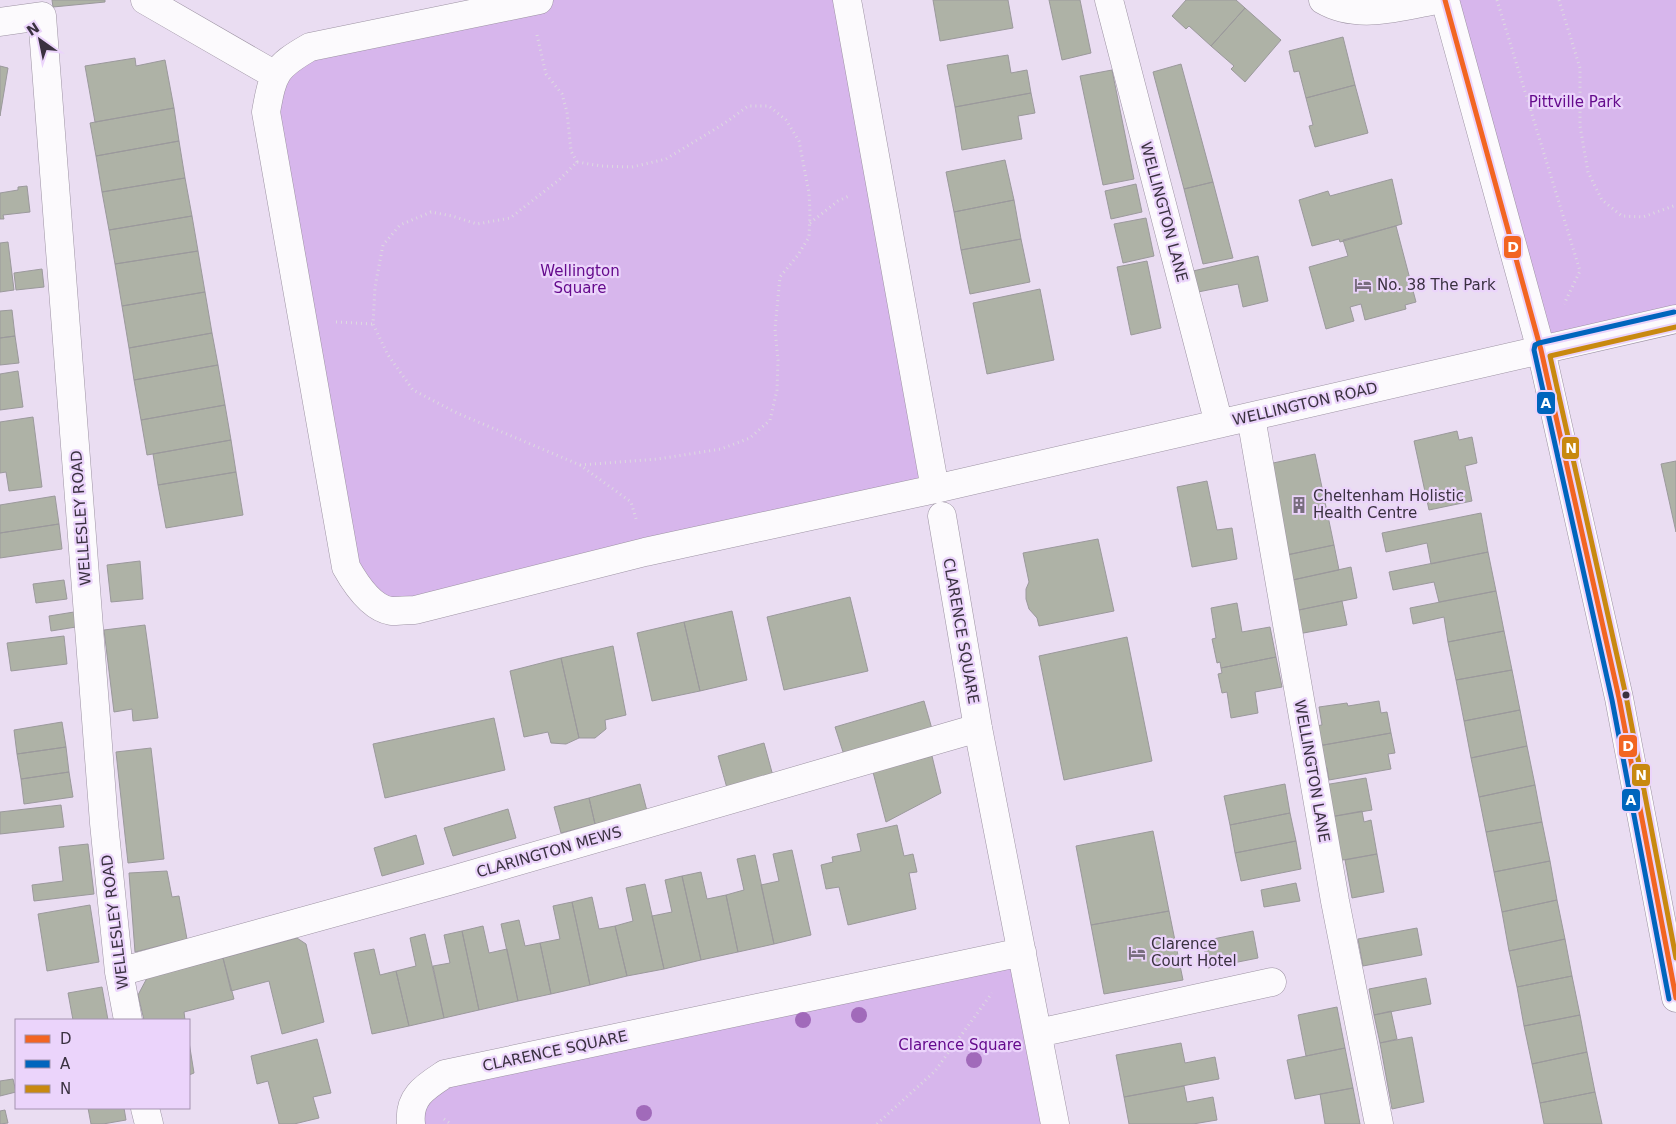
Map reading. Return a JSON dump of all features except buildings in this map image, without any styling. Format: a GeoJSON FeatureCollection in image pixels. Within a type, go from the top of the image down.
{"type":"FeatureCollection","features":[{"type":"Feature","properties":{"kind":"street"},"geometry":{"type":"LineString","coordinates":[[145,0],[275,75]]}},
{"type":"Feature","properties":{"kind":"street"},"geometry":{"type":"LineString","coordinates":[[534,1],[310,47],[288,60],[275,75],[270,89],[266,112],[346,567],[356,585],[371,600],[389,610],[415,610],[645,552],[935,489],[846,0]]}},
{"type":"Feature","properties":{"kind":"street","name":"WELLINGTON LANE"},"geometry":{"type":"LineString","coordinates":[[1108,0],[1219,424]]}},
{"type":"Feature","properties":{"kind":"street"},"geometry":{"type":"LineString","coordinates":[[1323,0],[1344,8],[1365,11],[1436,0]]}},
{"type":"Feature","properties":{"kind":"street"},"geometry":{"type":"LineString","coordinates":[[1445,0],[1541,350],[1619,698],[1676,998]]}},
{"type":"Feature","properties":{"kind":"street","name":"WELLESLEY ROAD"},"geometry":{"type":"LineString","coordinates":[[0,22],[42,16],[104,824],[119,972],[128,1019]]}},
{"type":"Feature","properties":{"kind":"street","name":"WELLINGTON ROAD"},"geometry":{"type":"LineString","coordinates":[[935,489],[1676,319]]}},
{"type":"Feature","properties":{"kind":"street","name":"WELLINGTON LANE"},"geometry":{"type":"LineString","coordinates":[[1251,417],[1335,901],[1380,1124]]}},
{"type":"Feature","properties":{"kind":"street","name":"CLARENCE SQUARE"},"geometry":{"type":"LineString","coordinates":[[942,516],[978,728],[1055,1124]]}},
{"type":"Feature","properties":{"kind":"street","name":"CLARINGTON MEWS"},"geometry":{"type":"LineString","coordinates":[[119,972],[449,881],[978,728]]}},
{"type":"Feature","properties":{"kind":"street","name":"CLARENCE SQUARE"},"geometry":{"type":"LineString","coordinates":[[411,1124],[410,1117],[415,1098],[428,1085],[445,1074],[1022,952]]}},
{"type":"Feature","properties":{"kind":"street"},"geometry":{"type":"LineString","coordinates":[[1038,1033],[1272,982]]}},
{"type":"Feature","properties":{"kind":"street"},"geometry":{"type":"LineString","coordinates":[[145,1109],[149,1124]]}},
{"type":"Feature","properties":{"kind":"path"},"geometry":{"type":"LineString","coordinates":[[1497,0],[1580,271],[1541,350]]}},
{"type":"Feature","properties":{"kind":"path"},"geometry":{"type":"LineString","coordinates":[[1559,0],[1580,68],[1580,126],[1588,172],[1602,200],[1622,216],[1643,217],[1676,205]]}},
{"type":"Feature","properties":{"kind":"path"},"geometry":{"type":"LineString","coordinates":[[534,1],[546,74],[562,94],[568,112],[571,151],[577,162]]}},
{"type":"Feature","properties":{"kind":"path"},"geometry":{"type":"LineString","coordinates":[[577,162],[601,166],[632,167],[666,159],[725,123],[748,106],[769,106],[786,120],[799,141],[809,192],[810,223],[809,237],[798,255],[780,277],[775,329],[778,360],[777,390],[770,420],[750,438],[721,449],[658,459],[580,465]]}},
{"type":"Feature","properties":{"kind":"path"},"geometry":{"type":"LineString","coordinates":[[577,162],[559,180],[510,218],[477,224],[431,212],[400,225],[383,245],[375,287],[373,324],[388,354],[413,390],[457,413],[580,465],[631,502],[645,552]]}},
{"type":"Feature","properties":{"kind":"path"},"geometry":{"type":"LineString","coordinates":[[810,223],[838,201],[863,190],[880,186]]}},
{"type":"Feature","properties":{"kind":"path"},"geometry":{"type":"LineString","coordinates":[[877,1124],[935,1071],[993,992]]}},
{"type":"Feature","properties":{"kind":"green space","name":"Wellington Square"},"geometry":{"type":"Polygon","coordinates":[[[539,0],[847,0],[935,489],[415,610],[356,585],[270,89],[288,60],[539,0]]]}},
{"type":"Feature","properties":{"kind":"green space","name":"Pittville Park"},"geometry":{"type":"Polygon","coordinates":[[[1440,0],[1676,0],[1676,319],[1541,350],[1440,0]]]}},
{"type":"Feature","properties":{"kind":"green space","name":"Clarence Square"},"geometry":{"type":"Polygon","coordinates":[[[1022,952],[1055,1124],[411,1124],[428,1085],[1022,952]]]}},
{"type":"Feature","properties":{"kind":"transit line","name":"D"},"geometry":{"type":"LineString","coordinates":[[1445,0],[1541,350],[1619,698],[1676,998]]}},
{"type":"Feature","properties":{"kind":"transit line","name":"A"},"geometry":{"type":"LineString","coordinates":[[1669,999],[1612,700],[1534,350],[1535,345],[1539,343],[1674,312]]}},
{"type":"Feature","properties":{"kind":"transit line","name":"N"},"geometry":{"type":"LineString","coordinates":[[1676,327],[1550,356],[1626,696],[1676,958]]}},
{"type":"Feature","properties":{"kind":"place","name":"No. 38 The Park"},"geometry":{"type":"Point","coordinates":[1363,285]}},
{"type":"Feature","properties":{"kind":"place","name":"Cheltenham Holistic Health Centre"},"geometry":{"type":"Point","coordinates":[1299,505]}},
{"type":"Feature","properties":{"kind":"place","name":"Clarence Court Hotel"},"geometry":{"type":"Point","coordinates":[1137,953]}}]}
